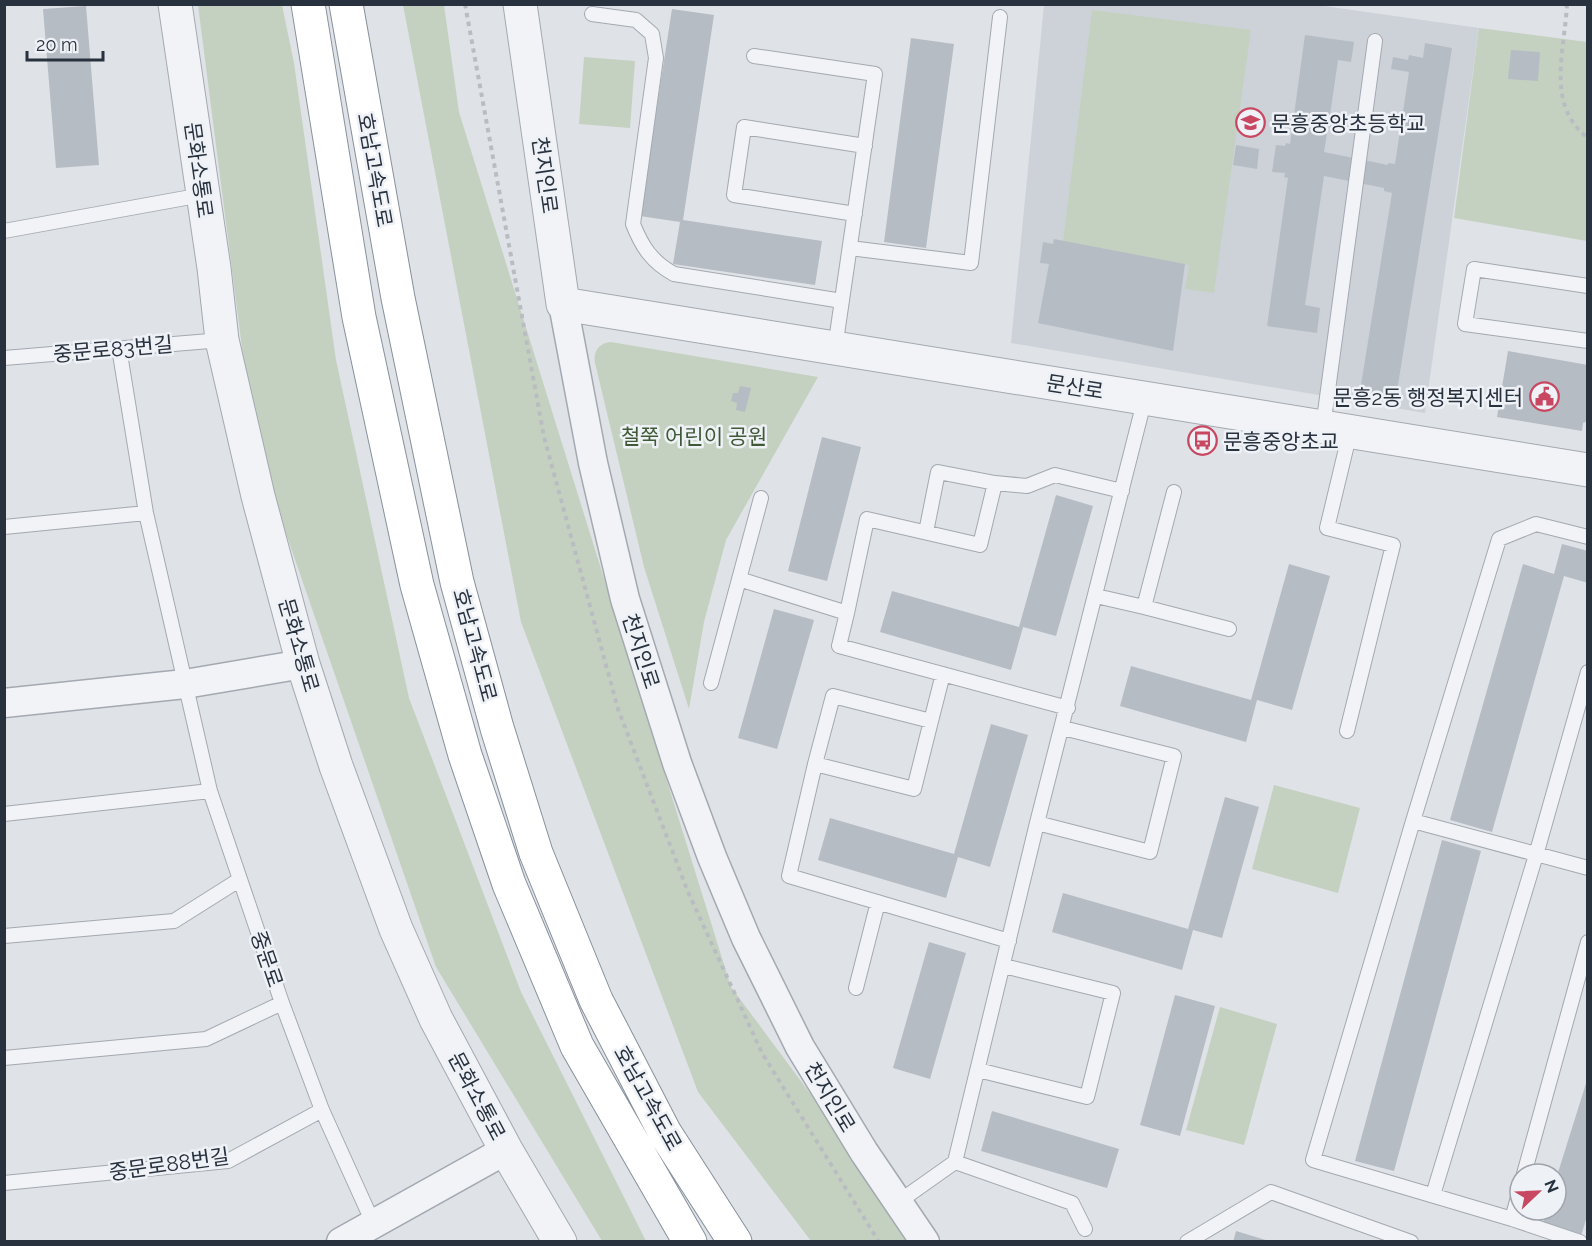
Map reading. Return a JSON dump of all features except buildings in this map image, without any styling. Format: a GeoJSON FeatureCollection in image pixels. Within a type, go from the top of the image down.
{"type":"FeatureCollection","features":[{"type":"Feature","properties":{"kind":"highway","name":"호남고속도로"},"geometry":{"type":"LineString","coordinates":[[308,4],[359,317],[417,585],[465,755],[509,884],[577,1046],[690,1242]]}},
{"type":"Feature","properties":{"kind":"highway","name":"호남고속도로"},"geometry":{"type":"LineString","coordinates":[[346,4],[398,298],[458,582],[497,728],[536,853],[596,1000],[665,1133],[735,1242]]}},
{"type":"Feature","properties":{"kind":"street","name":"문화소통로"},"geometry":{"type":"LineString","coordinates":[[175,4],[214,268],[222,340],[258,496],[303,664],[336,765],[396,929],[436,1019],[506,1150],[560,1242]]}},
{"type":"Feature","properties":{"kind":"street","name":"천지인로"},"geometry":{"type":"LineString","coordinates":[[520,4],[563,304],[593,463],[625,599],[677,763],[746,938],[791,1029],[864,1152],[925,1242]]}},
{"type":"Feature","properties":{"kind":"street","name":"문산로"},"geometry":{"type":"LineString","coordinates":[[563,304],[1587,470]]}},
{"type":"Feature","properties":{"kind":"street"},"geometry":{"type":"LineString","coordinates":[[4,703],[185,684],[303,664]]}},
{"type":"Feature","properties":{"kind":"street"},"geometry":{"type":"LineString","coordinates":[[341,1242],[506,1150]]}},
{"type":"Feature","properties":{"kind":"lane"},"geometry":{"type":"LineString","coordinates":[[592,14],[636,20],[652,34],[656,58],[633,224],[641,245],[659,266],[674,274],[842,301]]}},
{"type":"Feature","properties":{"kind":"lane"},"geometry":{"type":"LineString","coordinates":[[850,248],[971,263],[1000,17]]}},
{"type":"Feature","properties":{"kind":"lane"},"geometry":{"type":"LineString","coordinates":[[1347,731],[1393,544],[1327,528],[1375,41]]}},
{"type":"Feature","properties":{"kind":"lane"},"geometry":{"type":"LineString","coordinates":[[754,56],[875,74],[835,348]]}},
{"type":"Feature","properties":{"kind":"lane"},"geometry":{"type":"LineString","coordinates":[[855,214],[734,195],[744,127],[865,146]]}},
{"type":"Feature","properties":{"kind":"lane"},"geometry":{"type":"LineString","coordinates":[[4,231],[202,195]]}},
{"type":"Feature","properties":{"kind":"lane"},"geometry":{"type":"LineString","coordinates":[[1587,286],[1474,269],[1465,324],[1587,341]]}},
{"type":"Feature","properties":{"kind":"lane","name":"중문로83번길"},"geometry":{"type":"LineString","coordinates":[[4,358],[222,340]]}},
{"type":"Feature","properties":{"kind":"lane","name":"중문로"},"geometry":{"type":"LineString","coordinates":[[119,348],[146,513],[210,791],[282,1003],[322,1110],[374,1225]]}},
{"type":"Feature","properties":{"kind":"lane"},"geometry":{"type":"LineString","coordinates":[[897,1203],[955,1162],[1037,823],[1063,728],[1145,398]]}},
{"type":"Feature","properties":{"kind":"lane"},"geometry":{"type":"LineString","coordinates":[[926,532],[938,472],[995,483],[1027,486],[1055,475],[1122,491]]}},
{"type":"Feature","properties":{"kind":"lane"},"geometry":{"type":"LineString","coordinates":[[995,483],[980,545],[867,519],[839,646],[1068,708]]}},
{"type":"Feature","properties":{"kind":"lane"},"geometry":{"type":"LineString","coordinates":[[1144,608],[1174,492]]}},
{"type":"Feature","properties":{"kind":"lane"},"geometry":{"type":"LineString","coordinates":[[711,683],[762,498]]}},
{"type":"Feature","properties":{"kind":"lane"},"geometry":{"type":"LineString","coordinates":[[4,526],[146,513]]}},
{"type":"Feature","properties":{"kind":"lane"},"geometry":{"type":"LineString","coordinates":[[1508,1218],[1313,1160],[1499,539],[1536,524],[1587,537]]}},
{"type":"Feature","properties":{"kind":"lane"},"geometry":{"type":"LineString","coordinates":[[740,579],[847,613]]}},
{"type":"Feature","properties":{"kind":"lane"},"geometry":{"type":"LineString","coordinates":[[1096,596],[1229,630]]}},
{"type":"Feature","properties":{"kind":"lane"},"geometry":{"type":"LineString","coordinates":[[1433,1195],[1536,855],[1587,672]]}},
{"type":"Feature","properties":{"kind":"lane"},"geometry":{"type":"LineString","coordinates":[[815,764],[914,789],[943,674]]}},
{"type":"Feature","properties":{"kind":"lane"},"geometry":{"type":"LineString","coordinates":[[931,722],[833,696],[789,876],[1009,941]]}},
{"type":"Feature","properties":{"kind":"lane"},"geometry":{"type":"LineString","coordinates":[[1037,823],[1150,852],[1174,756],[1063,728]]}},
{"type":"Feature","properties":{"kind":"lane"},"geometry":{"type":"LineString","coordinates":[[4,813],[210,791]]}},
{"type":"Feature","properties":{"kind":"lane"},"geometry":{"type":"LineString","coordinates":[[1413,821],[1587,868]]}},
{"type":"Feature","properties":{"kind":"lane"},"geometry":{"type":"LineString","coordinates":[[4,936],[174,921],[239,880]]}},
{"type":"Feature","properties":{"kind":"lane"},"geometry":{"type":"LineString","coordinates":[[856,988],[878,902]]}},
{"type":"Feature","properties":{"kind":"lane"},"geometry":{"type":"LineString","coordinates":[[1527,1162],[1587,942]]}},
{"type":"Feature","properties":{"kind":"lane"},"geometry":{"type":"LineString","coordinates":[[978,1070],[1087,1097],[1113,993],[1004,966]]}},
{"type":"Feature","properties":{"kind":"lane"},"geometry":{"type":"LineString","coordinates":[[4,1058],[206,1039],[282,1003]]}},
{"type":"Feature","properties":{"kind":"lane","name":"중문로88번길"},"geometry":{"type":"LineString","coordinates":[[4,1184],[228,1161],[322,1110]]}},
{"type":"Feature","properties":{"kind":"lane"},"geometry":{"type":"LineString","coordinates":[[955,1162],[1072,1203],[1085,1229]]}},
{"type":"Feature","properties":{"kind":"lane"},"geometry":{"type":"LineString","coordinates":[[1187,1242],[1271,1192],[1411,1242]]}},
{"type":"Feature","properties":{"kind":"lane"},"geometry":{"type":"LineString","coordinates":[[1521,1222],[1580,1242]]}},
{"type":"Feature","properties":{"kind":"path"},"geometry":{"type":"LineString","coordinates":[[1567,4],[1560,91],[1566,113],[1587,138]]}},
{"type":"Feature","properties":{"kind":"shaded area","name":"문흥중앙초등학교"},"geometry":{"type":"Polygon","coordinates":[[[1310,4],[1479,28],[1425,413],[1011,343],[1044,5],[1310,4]]]}},
{"type":"Feature","properties":{"kind":"green space"},"geometry":{"type":"Polygon","coordinates":[[[198,5],[282,5],[294,63],[336,360],[409,698],[521,992],[646,1241],[602,1241],[436,967],[254,441],[198,5]]]}},
{"type":"Feature","properties":{"kind":"green space"},"geometry":{"type":"Polygon","coordinates":[[[403,5],[444,5],[459,112],[731,987],[920,1241],[811,1241],[698,1092],[521,622],[403,5]]]}},
{"type":"Feature","properties":{"kind":"green space"},"geometry":{"type":"Polygon","coordinates":[[[1092,10],[1251,30],[1214,293],[1185,289],[1189,265],[1063,241],[1092,10]]]}},
{"type":"Feature","properties":{"kind":"green space"},"geometry":{"type":"Polygon","coordinates":[[[1479,28],[1587,42],[1587,241],[1454,218],[1479,28]]]}},
{"type":"Feature","properties":{"kind":"green space"},"geometry":{"type":"Polygon","coordinates":[[[584,57],[635,61],[630,128],[579,124],[584,57]]]}},
{"type":"Feature","properties":{"kind":"green space","name":"철쭉 어린이 공원"},"geometry":{"type":"Polygon","coordinates":[[[611,342],[818,377],[726,540],[704,622],[689,709],[644,567],[595,363],[598,348],[611,342]]]}},
{"type":"Feature","properties":{"kind":"green space"},"geometry":{"type":"Polygon","coordinates":[[[1274,785],[1360,808],[1338,893],[1252,869],[1274,785]]]}},
{"type":"Feature","properties":{"kind":"green space"},"geometry":{"type":"Polygon","coordinates":[[[1220,1007],[1277,1024],[1244,1145],[1186,1130],[1220,1007]]]}},
{"type":"Feature","properties":{"kind":"place","name":"문흥중앙초등학교"},"geometry":{"type":"Point","coordinates":[1250,123]}},
{"type":"Feature","properties":{"kind":"place","name":"문흥2동 행정복지센터"},"geometry":{"type":"Point","coordinates":[1544,397]}},
{"type":"Feature","properties":{"kind":"place","name":"문흥중앙초교"},"geometry":{"type":"Point","coordinates":[1202,441]}}]}
